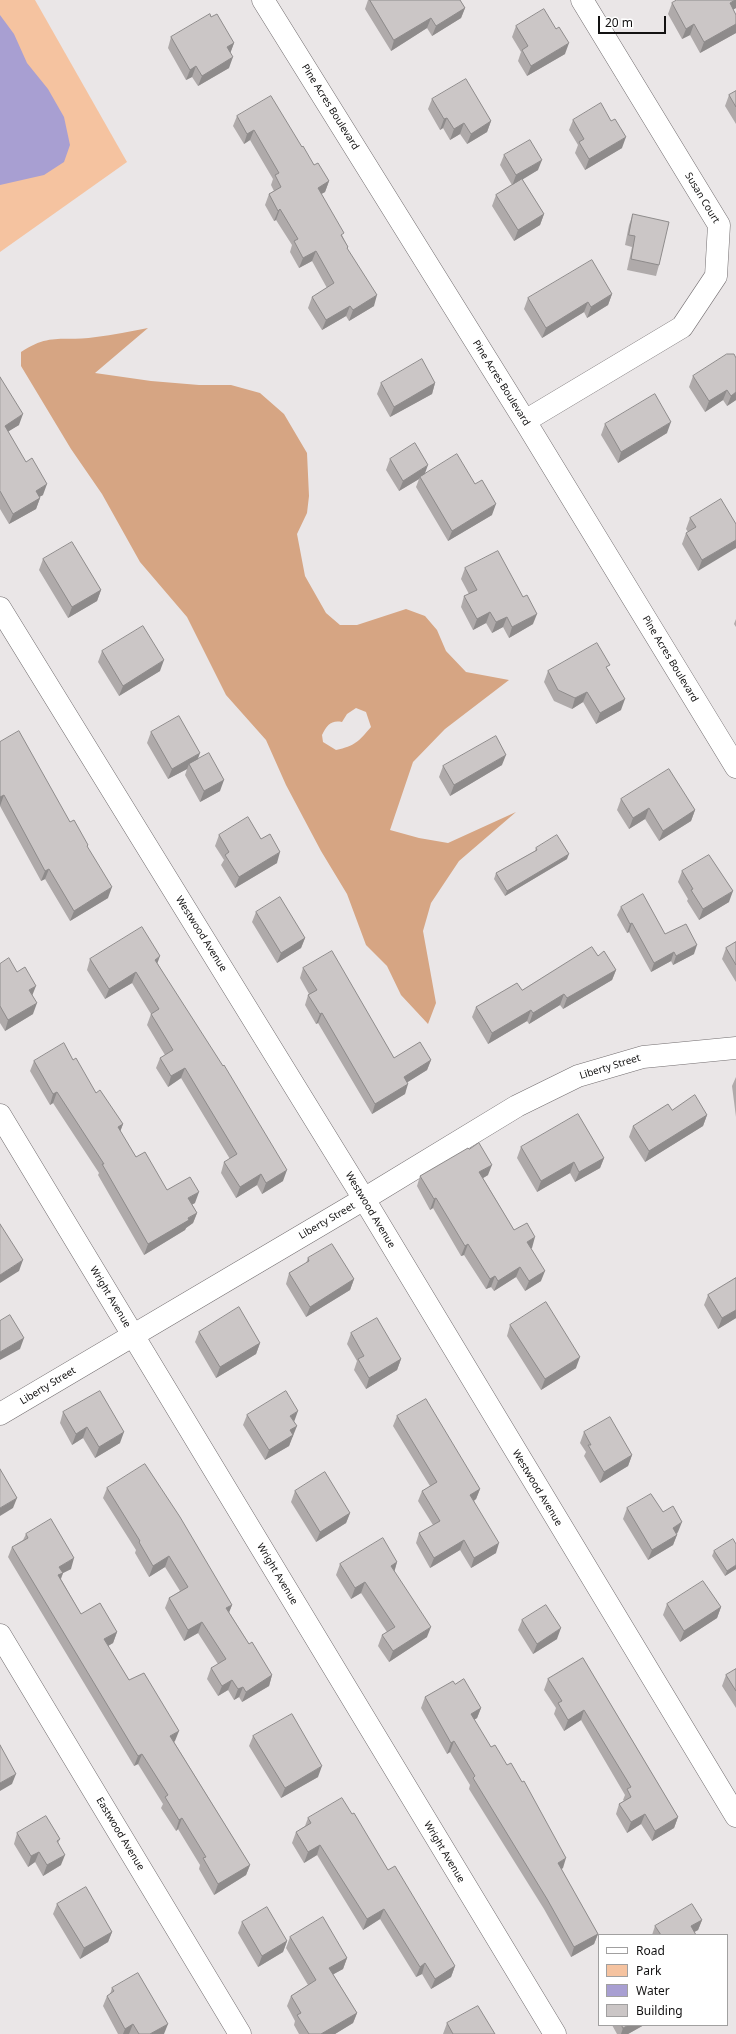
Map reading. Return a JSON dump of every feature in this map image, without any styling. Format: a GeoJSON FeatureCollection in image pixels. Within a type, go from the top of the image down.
{"type":"FeatureCollection","features":[{"type":"Feature","properties":{"kind":"street","name":"Pine Acres Boulevard"},"geometry":{"type":"LineString","coordinates":[[263,0],[525,421],[736,767]]}},
{"type":"Feature","properties":{"kind":"street","name":"Susan Court"},"geometry":{"type":"LineString","coordinates":[[525,421],[682,327],[716,276],[719,225],[582,0]]}},
{"type":"Feature","properties":{"kind":"street","name":"Westwood Avenue"},"geometry":{"type":"LineString","coordinates":[[0,608],[364,1199],[736,1816]]}},
{"type":"Feature","properties":{"kind":"street","name":"Liberty Street"},"geometry":{"type":"LineString","coordinates":[[0,1414],[364,1199],[517,1106],[578,1076],[643,1057],[736,1048]]}},
{"type":"Feature","properties":{"kind":"street","name":"Wright Avenue"},"geometry":{"type":"LineString","coordinates":[[0,1115],[134,1334],[554,2034]]}},
{"type":"Feature","properties":{"kind":"street","name":"Eastwood Avenue"},"geometry":{"type":"LineString","coordinates":[[0,1635],[240,2034]]}},
{"type":"Feature","properties":{"kind":"green space"},"geometry":{"type":"Polygon","coordinates":[[[0,0],[35,0],[127,162],[0,252],[0,0]]]}},
{"type":"Feature","properties":{"kind":"shaded area"},"geometry":{"type":"Polygon","coordinates":[[[148,328],[95,373],[151,381],[199,385],[231,385],[260,393],[284,414],[307,453],[309,496],[307,513],[297,534],[305,576],[326,613],[340,625],[357,625],[406,609],[425,616],[437,630],[446,651],[466,672],[509,680],[445,729],[413,762],[390,830],[419,838],[448,843],[516,812],[459,861],[431,903],[423,931],[436,1003],[428,1024],[401,995],[387,966],[366,945],[347,894],[321,851],[286,785],[266,740],[226,695],[187,617],[140,562],[102,494],[71,449],[21,366],[21,352],[41,342],[58,339],[96,337],[148,328]],[[356,708],[347,714],[342,722],[330,724],[322,735],[323,742],[336,750],[352,745],[371,727],[366,712],[356,708]]]}},
{"type":"Feature","properties":{"kind":"water"},"geometry":{"type":"Polygon","coordinates":[[[0,15],[14,34],[27,63],[48,89],[64,117],[70,145],[64,162],[44,175],[0,185],[0,15]]]}},
{"type":"Feature","properties":{"kind":"building"},"geometry":{"type":"Polygon","coordinates":[[[370,0],[460,0],[465,8],[436,26],[431,18],[394,40],[370,0]]]}},
{"type":"Feature","properties":{"kind":"building"},"geometry":{"type":"Polygon","coordinates":[[[677,0],[735,0],[730,3],[736,15],[736,24],[704,42],[694,24],[686,29],[672,3],[677,0]]]}},
{"type":"Feature","properties":{"kind":"building"},"geometry":{"type":"Polygon","coordinates":[[[544,9],[556,29],[559,27],[569,43],[531,66],[522,50],[528,46],[516,26],[544,9]]]}},
{"type":"Feature","properties":{"kind":"building"},"geometry":{"type":"Polygon","coordinates":[[[210,14],[211,17],[217,14],[234,43],[227,47],[233,57],[202,76],[196,66],[190,70],[171,37],[210,14]]]}},
{"type":"Feature","properties":{"kind":"building"},"geometry":{"type":"Polygon","coordinates":[[[466,79],[491,121],[471,134],[464,123],[454,129],[447,118],[444,119],[432,99],[466,79]]]}},
{"type":"Feature","properties":{"kind":"building"},"geometry":{"type":"Polygon","coordinates":[[[736,91],[736,107],[729,95],[736,91]]]}},
{"type":"Feature","properties":{"kind":"building"},"geometry":{"type":"Polygon","coordinates":[[[271,96],[314,165],[318,163],[329,181],[318,188],[344,233],[341,235],[348,247],[347,248],[377,295],[353,310],[350,306],[326,320],[312,297],[334,283],[316,251],[303,258],[294,241],[298,239],[280,209],[278,211],[269,194],[281,187],[275,175],[279,173],[254,130],[247,134],[237,116],[271,96]]]}},
{"type":"Feature","properties":{"kind":"building"},"geometry":{"type":"Polygon","coordinates":[[[601,103],[611,121],[615,119],[626,137],[589,159],[579,142],[584,139],[573,120],[601,103]]]}},
{"type":"Feature","properties":{"kind":"building"},"geometry":{"type":"Polygon","coordinates":[[[530,140],[542,160],[516,175],[504,155],[530,140]]]}},
{"type":"Feature","properties":{"kind":"building"},"geometry":{"type":"Polygon","coordinates":[[[522,179],[544,214],[518,230],[496,195],[522,179]]]}},
{"type":"Feature","properties":{"kind":"building"},"geometry":{"type":"Polygon","coordinates":[[[633,214],[669,222],[659,265],[631,259],[635,236],[629,235],[633,214]]]}},
{"type":"Feature","properties":{"kind":"building"},"geometry":{"type":"Polygon","coordinates":[[[592,260],[612,294],[591,307],[588,302],[546,328],[528,298],[592,260]]]}},
{"type":"Feature","properties":{"kind":"building"},"geometry":{"type":"Polygon","coordinates":[[[727,354],[734,354],[736,358],[736,392],[731,396],[727,390],[709,401],[693,376],[727,354]]]}},
{"type":"Feature","properties":{"kind":"building"},"geometry":{"type":"Polygon","coordinates":[[[422,359],[435,383],[394,407],[381,383],[422,359]]]}},
{"type":"Feature","properties":{"kind":"building"},"geometry":{"type":"Polygon","coordinates":[[[0,377],[23,414],[5,426],[26,462],[32,458],[47,484],[36,491],[40,498],[13,514],[0,491],[0,377]]]}},
{"type":"Feature","properties":{"kind":"building"},"geometry":{"type":"Polygon","coordinates":[[[655,394],[671,422],[621,452],[605,424],[655,394]]]}},
{"type":"Feature","properties":{"kind":"building"},"geometry":{"type":"Polygon","coordinates":[[[415,443],[428,465],[403,481],[390,459],[415,443]]]}},
{"type":"Feature","properties":{"kind":"building"},"geometry":{"type":"Polygon","coordinates":[[[457,454],[475,484],[482,480],[496,504],[452,531],[420,477],[457,454]]]}},
{"type":"Feature","properties":{"kind":"building"},"geometry":{"type":"Polygon","coordinates":[[[721,499],[736,524],[736,540],[702,560],[686,533],[696,527],[690,518],[721,499]]]}},
{"type":"Feature","properties":{"kind":"building"},"geometry":{"type":"Polygon","coordinates":[[[72,542],[101,590],[72,607],[43,559],[72,542]]]}},
{"type":"Feature","properties":{"kind":"building"},"geometry":{"type":"Polygon","coordinates":[[[498,551],[523,597],[527,595],[537,614],[512,627],[507,617],[496,622],[490,612],[477,619],[464,596],[477,590],[465,568],[498,551]]]}},
{"type":"Feature","properties":{"kind":"building"},"geometry":{"type":"Polygon","coordinates":[[[143,626],[164,660],[123,686],[102,651],[143,626]]]}},
{"type":"Feature","properties":{"kind":"building"},"geometry":{"type":"Polygon","coordinates":[[[597,643],[610,665],[606,667],[625,699],[600,713],[587,692],[575,698],[558,690],[548,671],[597,643]]]}},
{"type":"Feature","properties":{"kind":"building"},"geometry":{"type":"Polygon","coordinates":[[[179,716],[200,753],[172,769],[151,732],[179,716]]]}},
{"type":"Feature","properties":{"kind":"building"},"geometry":{"type":"Polygon","coordinates":[[[19,731],[70,822],[74,820],[88,845],[87,846],[112,887],[74,911],[49,869],[45,871],[4,795],[0,797],[0,742],[19,731]]]}},
{"type":"Feature","properties":{"kind":"building"},"geometry":{"type":"Polygon","coordinates":[[[496,736],[506,755],[454,785],[443,766],[496,736]]]}},
{"type":"Feature","properties":{"kind":"building"},"geometry":{"type":"Polygon","coordinates":[[[209,753],[224,780],[204,791],[189,764],[209,753]]]}},
{"type":"Feature","properties":{"kind":"building"},"geometry":{"type":"Polygon","coordinates":[[[669,769],[695,810],[663,831],[649,808],[633,818],[621,799],[669,769]]]}},
{"type":"Feature","properties":{"kind":"building"},"geometry":{"type":"Polygon","coordinates":[[[248,817],[261,839],[270,834],[280,852],[239,877],[225,855],[229,852],[219,835],[248,817]]]}},
{"type":"Feature","properties":{"kind":"building"},"geometry":{"type":"Polygon","coordinates":[[[557,835],[569,854],[507,891],[496,873],[537,850],[536,848],[557,835]]]}},
{"type":"Feature","properties":{"kind":"building"},"geometry":{"type":"Polygon","coordinates":[[[709,855],[733,891],[703,909],[691,890],[693,889],[682,871],[709,855]]]}},
{"type":"Feature","properties":{"kind":"building"},"geometry":{"type":"Polygon","coordinates":[[[643,894],[665,934],[686,924],[697,945],[676,956],[674,952],[654,963],[632,923],[630,924],[621,907],[643,894]]]}},
{"type":"Feature","properties":{"kind":"building"},"geometry":{"type":"Polygon","coordinates":[[[280,897],[305,938],[281,953],[256,912],[280,897]]]}},
{"type":"Feature","properties":{"kind":"building"},"geometry":{"type":"Polygon","coordinates":[[[142,927],[160,956],[155,960],[223,1066],[224,1065],[287,1170],[266,1183],[261,1174],[240,1187],[224,1162],[237,1154],[185,1068],[171,1076],[160,1058],[173,1050],[151,1014],[159,1009],[136,972],[109,989],[90,959],[142,927]]]}},
{"type":"Feature","properties":{"kind":"building"},"geometry":{"type":"Polygon","coordinates":[[[736,942],[736,965],[726,948],[736,942]]]}},
{"type":"Feature","properties":{"kind":"building"},"geometry":{"type":"Polygon","coordinates":[[[592,947],[598,956],[604,951],[616,970],[567,998],[564,994],[533,1013],[531,1010],[492,1033],[476,1007],[517,983],[522,990],[592,947]]]}},
{"type":"Feature","properties":{"kind":"building"},"geometry":{"type":"Polygon","coordinates":[[[332,951],[394,1058],[420,1042],[431,1060],[404,1077],[408,1084],[375,1104],[322,1013],[320,1014],[308,995],[317,990],[303,968],[332,951]]]}},
{"type":"Feature","properties":{"kind":"building"},"geometry":{"type":"Polygon","coordinates":[[[9,958],[17,972],[25,967],[36,986],[29,990],[37,1003],[8,1020],[0,1006],[0,964],[9,958]]]}},
{"type":"Feature","properties":{"kind":"building"},"geometry":{"type":"Polygon","coordinates":[[[64,1043],[73,1060],[76,1058],[96,1093],[100,1090],[123,1124],[118,1127],[136,1157],[145,1152],[167,1190],[190,1177],[199,1192],[188,1198],[197,1213],[188,1218],[189,1220],[148,1244],[102,1164],[104,1164],[57,1092],[53,1094],[34,1061],[64,1043]]]}},
{"type":"Feature","properties":{"kind":"building"},"geometry":{"type":"Polygon","coordinates":[[[695,1095],[707,1115],[649,1151],[633,1126],[668,1104],[672,1110],[695,1095]]]}},
{"type":"Feature","properties":{"kind":"building"},"geometry":{"type":"Polygon","coordinates":[[[578,1114],[604,1158],[579,1172],[574,1162],[541,1181],[521,1147],[578,1114]]]}},
{"type":"Feature","properties":{"kind":"building"},"geometry":{"type":"Polygon","coordinates":[[[479,1143],[492,1165],[479,1172],[514,1230],[527,1223],[535,1237],[527,1242],[545,1271],[529,1281],[520,1267],[498,1281],[495,1276],[490,1279],[468,1244],[465,1246],[436,1198],[434,1199],[420,1176],[479,1143]]]}},
{"type":"Feature","properties":{"kind":"building"},"geometry":{"type":"Polygon","coordinates":[[[0,1224],[23,1260],[0,1275],[0,1224]]]}},
{"type":"Feature","properties":{"kind":"building"},"geometry":{"type":"Polygon","coordinates":[[[332,1244],[354,1279],[310,1307],[289,1273],[309,1261],[308,1258],[332,1244]]]}},
{"type":"Feature","properties":{"kind":"building"},"geometry":{"type":"Polygon","coordinates":[[[736,1278],[736,1310],[722,1318],[708,1295],[736,1278]]]}},
{"type":"Feature","properties":{"kind":"building"},"geometry":{"type":"Polygon","coordinates":[[[546,1302],[580,1357],[545,1379],[510,1325],[546,1302]]]}},
{"type":"Feature","properties":{"kind":"building"},"geometry":{"type":"Polygon","coordinates":[[[239,1307],[260,1343],[220,1367],[199,1332],[239,1307]]]}},
{"type":"Feature","properties":{"kind":"building"},"geometry":{"type":"Polygon","coordinates":[[[10,1315],[24,1338],[0,1352],[0,1321],[10,1315]]]}},
{"type":"Feature","properties":{"kind":"building"},"geometry":{"type":"Polygon","coordinates":[[[377,1318],[401,1359],[369,1378],[358,1359],[364,1356],[351,1333],[377,1318]]]}},
{"type":"Feature","properties":{"kind":"building"},"geometry":{"type":"Polygon","coordinates":[[[100,1391],[124,1432],[99,1447],[87,1427],[76,1434],[63,1412],[100,1391]]]}},
{"type":"Feature","properties":{"kind":"building"},"geometry":{"type":"Polygon","coordinates":[[[286,1391],[298,1411],[290,1416],[297,1426],[290,1430],[293,1435],[269,1450],[247,1415],[286,1391]]]}},
{"type":"Feature","properties":{"kind":"building"},"geometry":{"type":"Polygon","coordinates":[[[426,1399],[480,1489],[470,1495],[499,1543],[474,1558],[464,1540],[434,1558],[419,1533],[440,1521],[422,1491],[437,1482],[397,1416],[426,1399]]]}},
{"type":"Feature","properties":{"kind":"building"},"geometry":{"type":"Polygon","coordinates":[[[610,1417],[632,1455],[604,1472],[588,1445],[591,1445],[584,1432],[610,1417]]]}},
{"type":"Feature","properties":{"kind":"building"},"geometry":{"type":"Polygon","coordinates":[[[145,1464],[180,1517],[232,1605],[226,1608],[249,1644],[252,1642],[272,1675],[246,1692],[243,1687],[238,1689],[232,1680],[222,1686],[211,1668],[226,1659],[202,1622],[188,1630],[169,1598],[188,1587],[169,1556],[153,1566],[139,1542],[140,1541],[107,1488],[145,1464]]]}},
{"type":"Feature","properties":{"kind":"building"},"geometry":{"type":"Polygon","coordinates":[[[0,1469],[17,1498],[0,1508],[0,1469]]]}},
{"type":"Feature","properties":{"kind":"building"},"geometry":{"type":"Polygon","coordinates":[[[325,1472],[350,1513],[320,1532],[295,1491],[325,1472]]]}},
{"type":"Feature","properties":{"kind":"building"},"geometry":{"type":"Polygon","coordinates":[[[651,1494],[663,1512],[673,1506],[682,1522],[673,1528],[677,1535],[652,1550],[627,1508],[651,1494]]]}},
{"type":"Feature","properties":{"kind":"building"},"geometry":{"type":"Polygon","coordinates":[[[51,1519],[74,1558],[59,1567],[63,1573],[58,1575],[81,1614],[100,1603],[117,1632],[104,1639],[129,1680],[144,1673],[179,1731],[170,1736],[250,1865],[218,1884],[203,1858],[206,1857],[182,1818],[179,1820],[165,1797],[168,1795],[142,1754],[138,1756],[12,1547],[28,1538],[26,1534],[51,1519]]]}},
{"type":"Feature","properties":{"kind":"building"},"geometry":{"type":"Polygon","coordinates":[[[383,1538],[397,1562],[391,1566],[431,1627],[393,1651],[382,1635],[395,1627],[365,1582],[355,1588],[340,1564],[383,1538]]]}},
{"type":"Feature","properties":{"kind":"building"},"geometry":{"type":"Polygon","coordinates":[[[733,1539],[736,1544],[736,1565],[727,1571],[714,1551],[733,1539]]]}},
{"type":"Feature","properties":{"kind":"building"},"geometry":{"type":"Polygon","coordinates":[[[703,1581],[721,1607],[684,1631],[667,1604],[703,1581]]]}},
{"type":"Feature","properties":{"kind":"building"},"geometry":{"type":"Polygon","coordinates":[[[546,1605],[561,1628],[537,1644],[522,1620],[546,1605]]]}},
{"type":"Feature","properties":{"kind":"building"},"geometry":{"type":"Polygon","coordinates":[[[583,1658],[678,1817],[655,1831],[645,1814],[631,1822],[619,1804],[631,1797],[627,1789],[631,1787],[584,1710],[568,1720],[558,1703],[562,1701],[548,1679],[583,1658]]]}},
{"type":"Feature","properties":{"kind":"building"},"geometry":{"type":"Polygon","coordinates":[[[736,1669],[736,1691],[726,1675],[736,1669]]]}},
{"type":"Feature","properties":{"kind":"building"},"geometry":{"type":"Polygon","coordinates":[[[464,1679],[481,1708],[471,1714],[491,1747],[495,1745],[507,1765],[511,1763],[522,1782],[524,1781],[566,1858],[558,1863],[598,1934],[574,1947],[547,1899],[473,1778],[475,1776],[454,1741],[451,1743],[425,1697],[453,1681],[455,1684],[464,1679]]]}},
{"type":"Feature","properties":{"kind":"building"},"geometry":{"type":"Polygon","coordinates":[[[292,1714],[322,1766],[285,1788],[253,1736],[292,1714]]]}},
{"type":"Feature","properties":{"kind":"building"},"geometry":{"type":"Polygon","coordinates":[[[0,1745],[16,1774],[0,1783],[0,1745]]]}},
{"type":"Feature","properties":{"kind":"building"},"geometry":{"type":"Polygon","coordinates":[[[342,1798],[352,1814],[354,1813],[388,1870],[395,1866],[455,1966],[435,1979],[425,1963],[420,1967],[384,1909],[367,1919],[320,1845],[308,1852],[296,1832],[311,1823],[308,1818],[342,1798]]]}},
{"type":"Feature","properties":{"kind":"building"},"geometry":{"type":"Polygon","coordinates":[[[46,1816],[60,1839],[57,1841],[65,1855],[47,1865],[39,1852],[31,1856],[17,1833],[46,1816]]]}},
{"type":"Feature","properties":{"kind":"building"},"geometry":{"type":"Polygon","coordinates":[[[86,1887],[112,1932],[84,1948],[57,1904],[86,1887]]]}},
{"type":"Feature","properties":{"kind":"building"},"geometry":{"type":"Polygon","coordinates":[[[692,1904],[702,1920],[691,1926],[695,1934],[660,1934],[655,1926],[692,1904]]]}},
{"type":"Feature","properties":{"kind":"building"},"geometry":{"type":"Polygon","coordinates":[[[267,1907],[287,1941],[262,1956],[242,1922],[267,1907]]]}},
{"type":"Feature","properties":{"kind":"building"},"geometry":{"type":"Polygon","coordinates":[[[323,1917],[347,1958],[329,1968],[357,2013],[321,2034],[309,2034],[297,2015],[301,2013],[291,1996],[316,1980],[290,1937],[323,1917]]]}},
{"type":"Feature","properties":{"kind":"building"},"geometry":{"type":"Polygon","coordinates":[[[138,1973],[168,2024],[150,2034],[139,2034],[133,2024],[125,2029],[107,1996],[114,1991],[112,1988],[138,1973]]]}},
{"type":"Feature","properties":{"kind":"building"},"geometry":{"type":"Polygon","coordinates":[[[478,2006],[495,2034],[453,2034],[447,2023],[478,2006]]]}}]}
